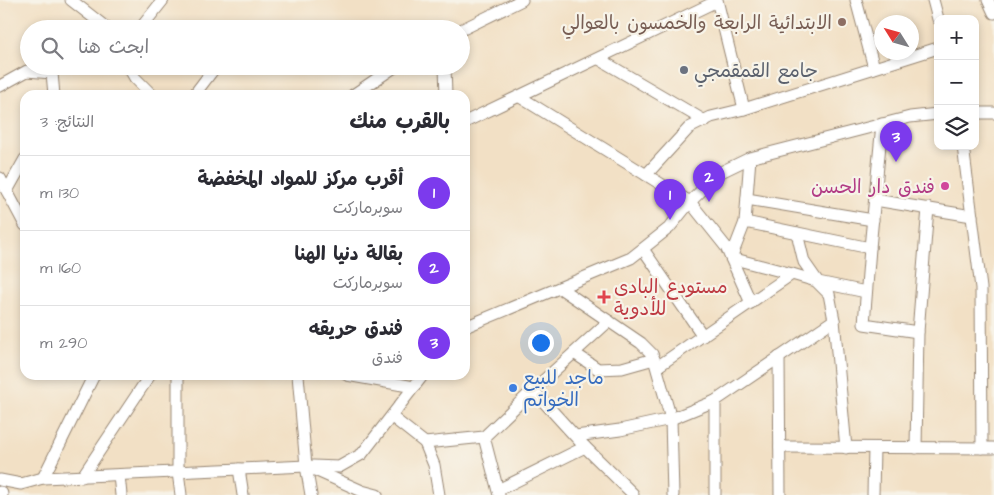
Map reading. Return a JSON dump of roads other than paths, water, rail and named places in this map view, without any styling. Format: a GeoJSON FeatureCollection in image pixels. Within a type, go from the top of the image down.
{"type":"FeatureCollection","features":[{"type":"Feature","properties":{"kind":"street"},"geometry":{"type":"LineString","coordinates":[[71,0],[97,20]]}},
{"type":"Feature","properties":{"kind":"street"},"geometry":{"type":"LineString","coordinates":[[147,20],[163,0]]}},
{"type":"Feature","properties":{"kind":"street"},"geometry":{"type":"LineString","coordinates":[[470,26],[522,0]]}},
{"type":"Feature","properties":{"kind":"street"},"geometry":{"type":"LineString","coordinates":[[856,0],[874,68]]}},
{"type":"Feature","properties":{"kind":"street"},"geometry":{"type":"LineString","coordinates":[[934,0],[937,15]]}},
{"type":"Feature","properties":{"kind":"street"},"geometry":{"type":"LineString","coordinates":[[988,0],[994,13]]}},
{"type":"Feature","properties":{"kind":"street"},"geometry":{"type":"LineString","coordinates":[[470,120],[717,1],[744,109]]}},
{"type":"Feature","properties":{"kind":"street"},"geometry":{"type":"LineString","coordinates":[[646,175],[690,128],[711,117],[744,109],[934,49]]}},
{"type":"Feature","properties":{"kind":"street"},"geometry":{"type":"LineString","coordinates":[[599,59],[704,121]]}},
{"type":"Feature","properties":{"kind":"street"},"geometry":{"type":"LineString","coordinates":[[0,86],[20,75]]}},
{"type":"Feature","properties":{"kind":"street"},"geometry":{"type":"LineString","coordinates":[[52,75],[54,90]]}},
{"type":"Feature","properties":{"kind":"street"},"geometry":{"type":"LineString","coordinates":[[132,75],[147,90]]}},
{"type":"Feature","properties":{"kind":"street"},"geometry":{"type":"LineString","coordinates":[[198,90],[209,75]]}},
{"type":"Feature","properties":{"kind":"street"},"geometry":{"type":"LineString","coordinates":[[360,90],[383,75]]}},
{"type":"Feature","properties":{"kind":"street"},"geometry":{"type":"LineString","coordinates":[[445,75],[446,90]]}},
{"type":"Feature","properties":{"kind":"street"},"geometry":{"type":"LineString","coordinates":[[520,97],[690,202],[726,247],[752,303]]}},
{"type":"Feature","properties":{"kind":"street"},"geometry":{"type":"LineString","coordinates":[[979,113],[994,113]]}},
{"type":"Feature","properties":{"kind":"street"},"geometry":{"type":"LineString","coordinates":[[470,325],[631,258],[670,228],[690,202],[719,173],[750,158],[910,117],[934,114]]}},
{"type":"Feature","properties":{"kind":"street"},"geometry":{"type":"LineString","coordinates":[[882,124],[864,324],[918,332]]}},
{"type":"Feature","properties":{"kind":"street"},"geometry":{"type":"LineString","coordinates":[[780,448],[988,448],[982,374],[981,288],[964,150]]}},
{"type":"Feature","properties":{"kind":"street"},"geometry":{"type":"LineString","coordinates":[[731,258],[745,222],[750,158]]}},
{"type":"Feature","properties":{"kind":"street"},"geometry":{"type":"LineString","coordinates":[[7,191],[20,168]]}},
{"type":"Feature","properties":{"kind":"street"},"geometry":{"type":"LineString","coordinates":[[0,178],[20,216]]}},
{"type":"Feature","properties":{"kind":"street"},"geometry":{"type":"LineString","coordinates":[[747,200],[873,220]]}},
{"type":"Feature","properties":{"kind":"street"},"geometry":{"type":"LineString","coordinates":[[875,200],[972,216]]}},
{"type":"Feature","properties":{"kind":"street"},"geometry":{"type":"LineString","coordinates":[[916,448],[918,332],[928,208]]}},
{"type":"Feature","properties":{"kind":"street"},"geometry":{"type":"LineString","coordinates":[[745,222],[870,248]]}},
{"type":"Feature","properties":{"kind":"street"},"geometry":{"type":"LineString","coordinates":[[797,233],[804,262],[829,294],[834,320],[846,448]]}},
{"type":"Feature","properties":{"kind":"street"},"geometry":{"type":"LineString","coordinates":[[643,249],[703,336]]}},
{"type":"Feature","properties":{"kind":"street"},"geometry":{"type":"LineString","coordinates":[[731,258],[818,282],[866,292]]}},
{"type":"Feature","properties":{"kind":"street"},"geometry":{"type":"LineString","coordinates":[[574,353],[598,369],[622,368],[655,363],[703,336],[792,274]]}},
{"type":"Feature","properties":{"kind":"street"},"geometry":{"type":"LineString","coordinates":[[560,288],[641,343],[652,354],[671,419],[673,495]]}},
{"type":"Feature","properties":{"kind":"street"},"geometry":{"type":"LineString","coordinates":[[981,288],[994,290]]}},
{"type":"Feature","properties":{"kind":"street"},"geometry":{"type":"LineString","coordinates":[[576,436],[620,430],[671,419],[715,400],[834,320]]}},
{"type":"Feature","properties":{"kind":"street"},"geometry":{"type":"LineString","coordinates":[[425,442],[484,437],[609,321]]}},
{"type":"Feature","properties":{"kind":"street"},"geometry":{"type":"LineString","coordinates":[[779,357],[780,495]]}},
{"type":"Feature","properties":{"kind":"street"},"geometry":{"type":"LineString","coordinates":[[982,374],[994,375]]}},
{"type":"Feature","properties":{"kind":"street"},"geometry":{"type":"LineString","coordinates":[[42,478],[91,380]]}},
{"type":"Feature","properties":{"kind":"street"},"geometry":{"type":"LineString","coordinates":[[82,477],[147,380]]}},
{"type":"Feature","properties":{"kind":"street"},"geometry":{"type":"LineString","coordinates":[[178,380],[178,472],[181,495]]}},
{"type":"Feature","properties":{"kind":"street"},"geometry":{"type":"LineString","coordinates":[[298,380],[306,466],[311,495]]}},
{"type":"Feature","properties":{"kind":"street"},"geometry":{"type":"LineString","coordinates":[[375,380],[414,387]]}},
{"type":"Feature","properties":{"kind":"street"},"geometry":{"type":"LineString","coordinates":[[0,480],[21,484],[42,478],[306,466],[339,467],[362,454],[419,380]]}},
{"type":"Feature","properties":{"kind":"street"},"geometry":{"type":"LineString","coordinates":[[533,390],[585,447],[635,495]]}},
{"type":"Feature","properties":{"kind":"street"},"geometry":{"type":"LineString","coordinates":[[715,400],[715,495]]}},
{"type":"Feature","properties":{"kind":"street"},"geometry":{"type":"LineString","coordinates":[[392,417],[425,442],[434,465],[439,495]]}},
{"type":"Feature","properties":{"kind":"street"},"geometry":{"type":"LineString","coordinates":[[484,437],[498,493],[585,447]]}},
{"type":"Feature","properties":{"kind":"street"},"geometry":{"type":"LineString","coordinates":[[873,495],[874,448]]}},
{"type":"Feature","properties":{"kind":"street"},"geometry":{"type":"LineString","coordinates":[[306,466],[362,491],[377,495]]}},
{"type":"Feature","properties":{"kind":"street"},"geometry":{"type":"LineString","coordinates":[[239,469],[243,495]]}},
{"type":"Feature","properties":{"kind":"street"},"geometry":{"type":"LineString","coordinates":[[119,475],[121,495]]}},
{"type":"Feature","properties":{"kind":"place","name":"الابتدائية الرابعة والخمسون بالعوالي"},"geometry":{"type":"Point","coordinates":[842,22]}},
{"type":"Feature","properties":{"kind":"place","name":"جامع القمقمجي"},"geometry":{"type":"Point","coordinates":[684,70]}},
{"type":"Feature","properties":{"kind":"place","name":"فندق حريقه"},"geometry":{"type":"Point","coordinates":[896,162]}},
{"type":"Feature","properties":{"kind":"place","name":"فندق دار الحسن"},"geometry":{"type":"Point","coordinates":[945,186]}},
{"type":"Feature","properties":{"kind":"place","name":"بقالة دنيا الهنا"},"geometry":{"type":"Point","coordinates":[709,202]}},
{"type":"Feature","properties":{"kind":"place","name":"أقرب مركز للمواد المخفضة"},"geometry":{"type":"Point","coordinates":[670,220]}},
{"type":"Feature","properties":{"kind":"place","name":"مستودع البادى للأدوية"},"geometry":{"type":"Point","coordinates":[604,297]}},
{"type":"Feature","properties":{"kind":"place","name":"ماجد للبيع الخواتم"},"geometry":{"type":"Point","coordinates":[513,388]}}]}
